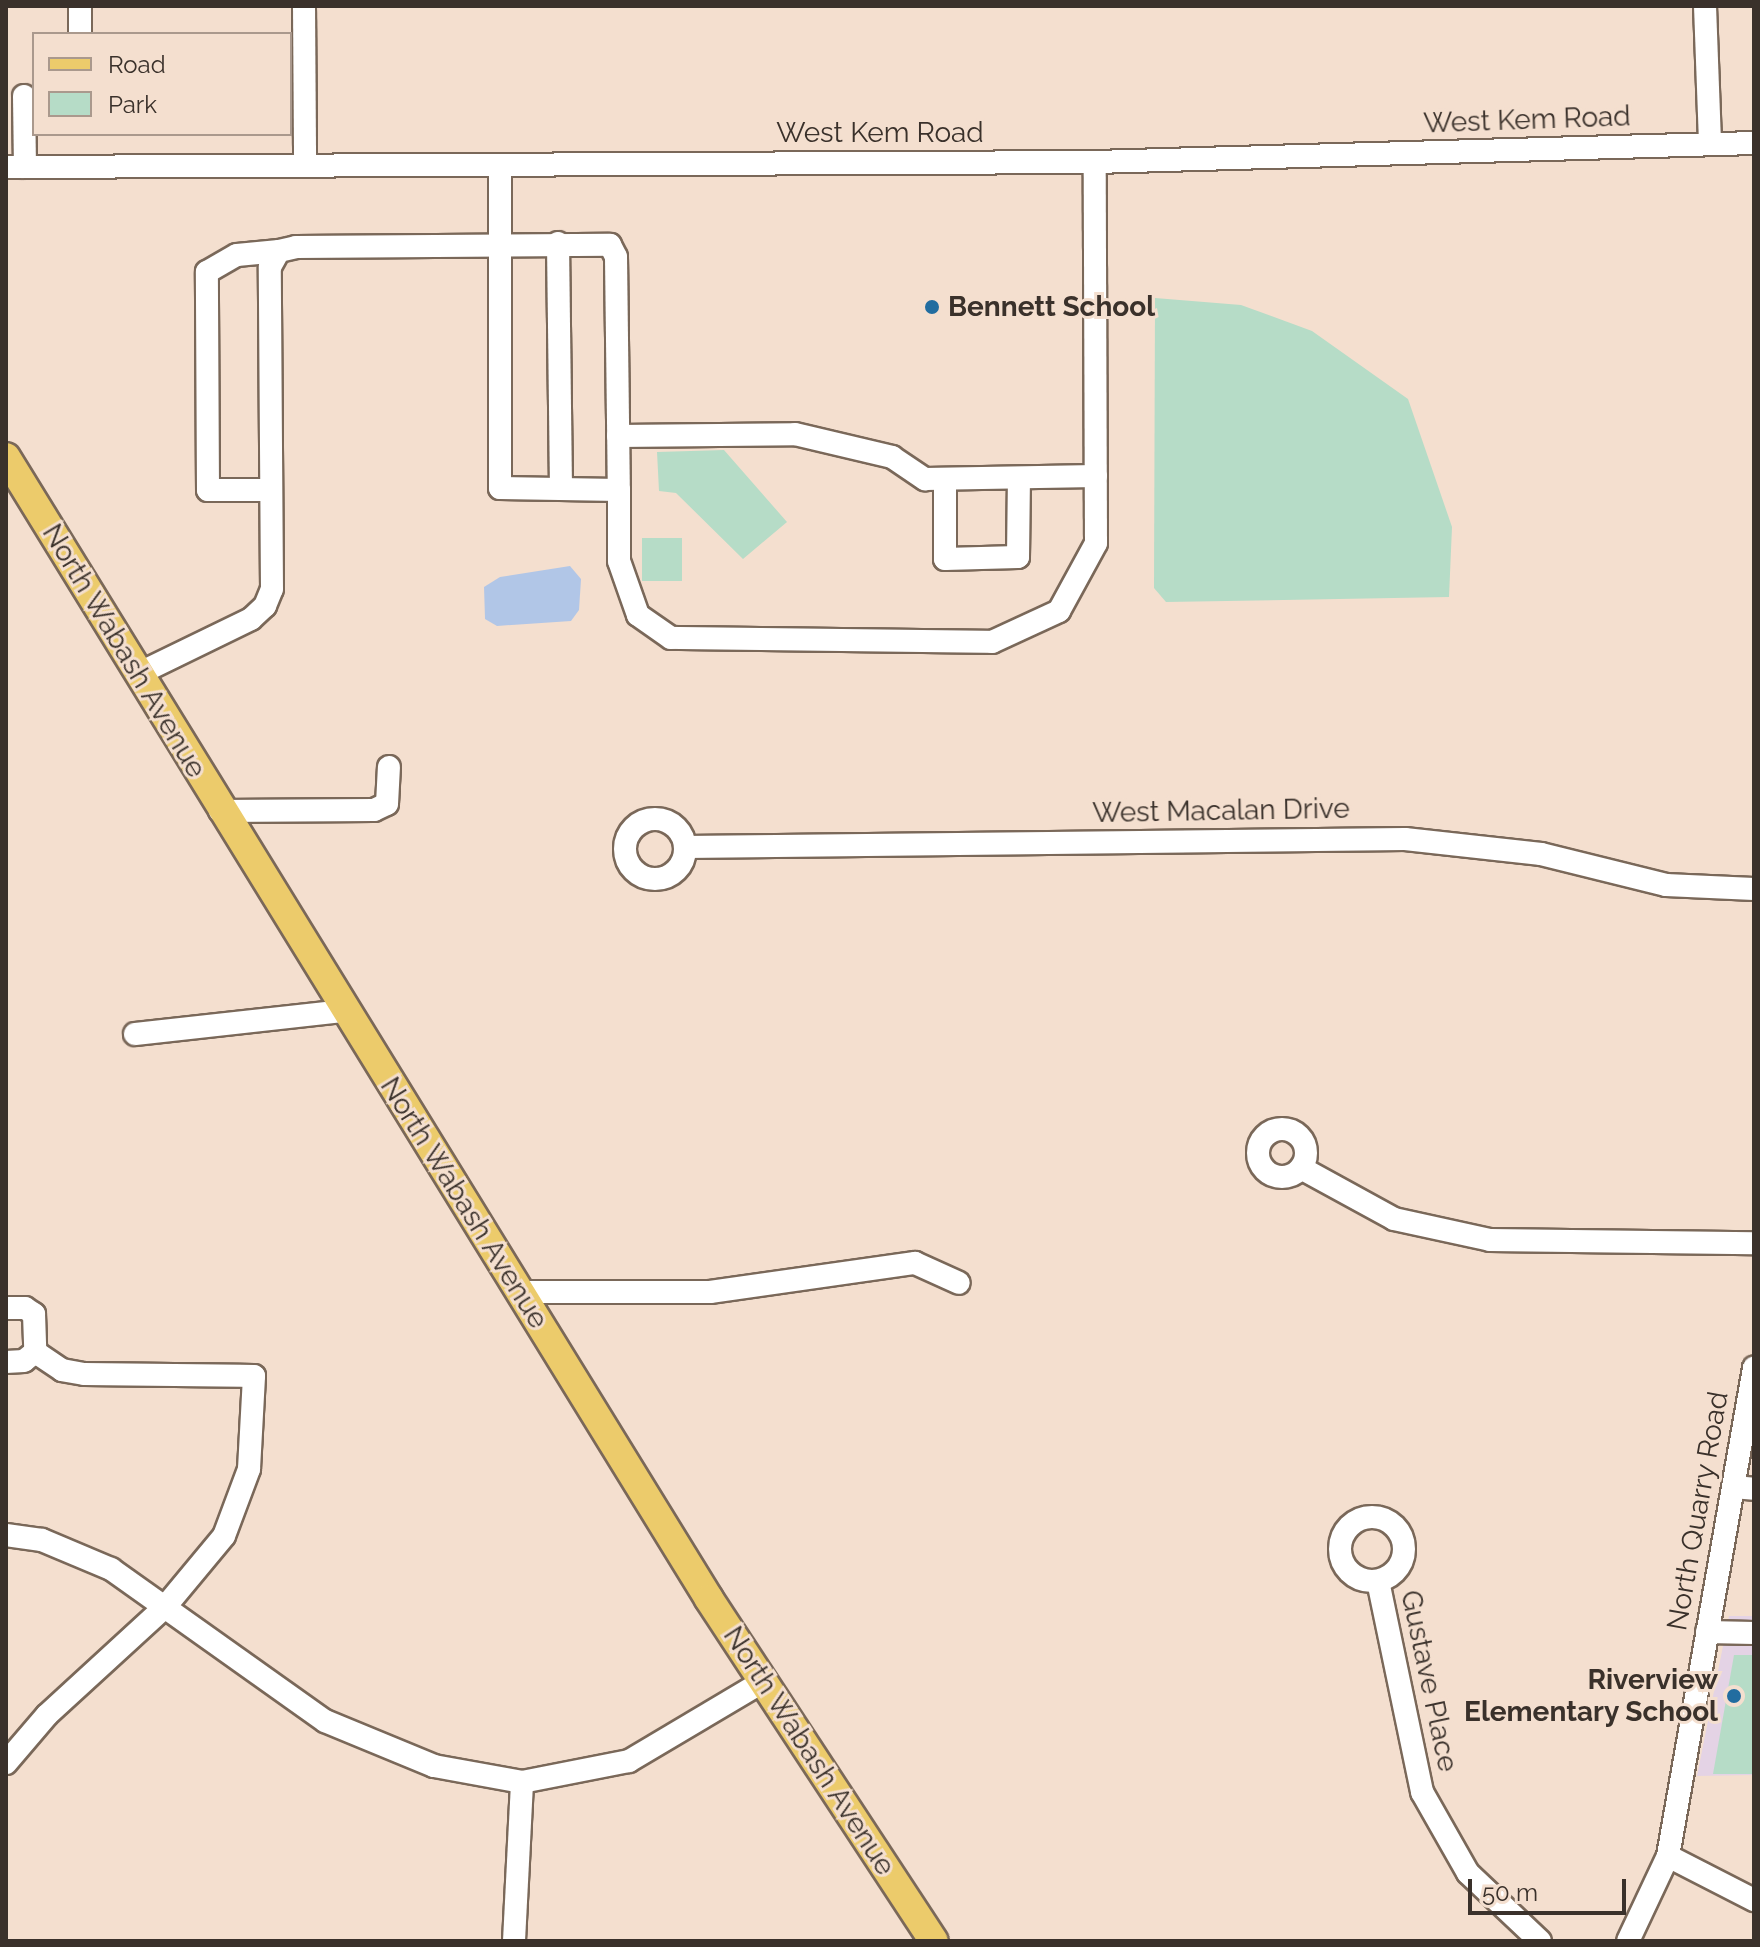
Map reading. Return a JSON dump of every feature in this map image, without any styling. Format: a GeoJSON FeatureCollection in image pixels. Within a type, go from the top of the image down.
{"type":"FeatureCollection","features":[{"type":"Feature","properties":{"kind":"main road","name":"North Wabash Avenue"},"geometry":{"type":"LineString","coordinates":[[6,457],[220,811],[762,1682],[934,1941]]}},
{"type":"Feature","properties":{"kind":"street"},"geometry":{"type":"LineString","coordinates":[[80,6],[80,32]]}},
{"type":"Feature","properties":{"kind":"street"},"geometry":{"type":"LineString","coordinates":[[304,6],[305,164]]}},
{"type":"Feature","properties":{"kind":"street"},"geometry":{"type":"LineString","coordinates":[[1705,6],[1710,144]]}},
{"type":"Feature","properties":{"kind":"street"},"geometry":{"type":"LineString","coordinates":[[16,167],[21,96]]}},
{"type":"Feature","properties":{"kind":"street","name":"West Kem Road"},"geometry":{"type":"LineString","coordinates":[[16,167],[1095,162],[1754,143]]}},
{"type":"Feature","properties":{"kind":"street"},"geometry":{"type":"LineString","coordinates":[[271,490],[208,490],[207,272],[237,255],[279,251],[598,242],[610,245],[616,257],[619,561],[638,615],[671,638],[992,642],[1059,611],[1096,543],[1095,162]]}},
{"type":"Feature","properties":{"kind":"street"},"geometry":{"type":"LineString","coordinates":[[500,165],[500,488],[619,490]]}},
{"type":"Feature","properties":{"kind":"street"},"geometry":{"type":"LineString","coordinates":[[558,243],[561,489]]}},
{"type":"Feature","properties":{"kind":"street"},"geometry":{"type":"LineString","coordinates":[[138,674],[251,619],[265,606],[272,589],[270,267],[279,251]]}},
{"type":"Feature","properties":{"kind":"street"},"geometry":{"type":"LineString","coordinates":[[618,436],[795,434],[892,457],[925,479],[1096,476]]}},
{"type":"Feature","properties":{"kind":"street"},"geometry":{"type":"LineString","coordinates":[[945,479],[945,559],[1018,557],[1019,478]]}},
{"type":"Feature","properties":{"kind":"street"},"geometry":{"type":"LineString","coordinates":[[220,811],[374,810],[387,804],[389,767]]}},
{"type":"Feature","properties":{"kind":"street","name":"West Macalan Drive"},"geometry":{"type":"LineString","coordinates":[[685,847],[1405,839],[1541,854],[1666,885],[1754,889]]}},
{"type":"Feature","properties":{"kind":"street"},"geometry":{"type":"LineString","coordinates":[[135,1034],[345,1011]]}},
{"type":"Feature","properties":{"kind":"street"},"geometry":{"type":"LineString","coordinates":[[1301,1168],[1394,1219],[1490,1240],[1754,1243]]}},
{"type":"Feature","properties":{"kind":"street"},"geometry":{"type":"LineString","coordinates":[[519,1292],[710,1292],[915,1263],[959,1283]]}},
{"type":"Feature","properties":{"kind":"street"},"geometry":{"type":"LineString","coordinates":[[6,1308],[25,1308],[34,1314],[35,1352]]}},
{"type":"Feature","properties":{"kind":"street"},"geometry":{"type":"LineString","coordinates":[[6,1362],[24,1361],[35,1352]]}},
{"type":"Feature","properties":{"kind":"street"},"geometry":{"type":"LineString","coordinates":[[6,1763],[47,1715],[165,1607],[229,1523],[249,1469],[254,1376],[84,1374],[62,1370],[35,1352]]}},
{"type":"Feature","properties":{"kind":"street","name":"North Quarry Road"},"geometry":{"type":"LineString","coordinates":[[1628,1941],[1668,1856],[1707,1632],[1744,1488],[1754,1368]]}},
{"type":"Feature","properties":{"kind":"street"},"geometry":{"type":"LineString","coordinates":[[6,1535],[42,1540],[111,1569],[325,1721],[434,1766],[522,1782],[629,1761],[762,1682]]}},
{"type":"Feature","properties":{"kind":"street","name":"Gustave Place"},"geometry":{"type":"LineString","coordinates":[[1378,1581],[1422,1792],[1468,1873],[1540,1941]]}},
{"type":"Feature","properties":{"kind":"street"},"geometry":{"type":"LineString","coordinates":[[1707,1632],[1754,1633]]}},
{"type":"Feature","properties":{"kind":"street"},"geometry":{"type":"LineString","coordinates":[[514,1941],[522,1782]]}},
{"type":"Feature","properties":{"kind":"street"},"geometry":{"type":"LineString","coordinates":[[1668,1856],[1754,1900]]}},
{"type":"Feature","properties":{"kind":"shaded area","name":"Riverview Elementary School"},"geometry":{"type":"Polygon","coordinates":[[[1729,1616],[1754,1616],[1754,1775],[1697,1776],[1729,1616]]]}},
{"type":"Feature","properties":{"kind":"green space"},"geometry":{"type":"Polygon","coordinates":[[[1155,298],[1241,305],[1312,331],[1408,399],[1452,527],[1449,597],[1166,602],[1154,588],[1155,298]]]}},
{"type":"Feature","properties":{"kind":"green space"},"geometry":{"type":"Polygon","coordinates":[[[724,450],[787,522],[743,559],[676,493],[659,491],[657,452],[724,450]]]}},
{"type":"Feature","properties":{"kind":"green space"},"geometry":{"type":"Polygon","coordinates":[[[642,538],[682,538],[682,581],[642,581],[642,538]]]}},
{"type":"Feature","properties":{"kind":"green space"},"geometry":{"type":"Polygon","coordinates":[[[1734,1655],[1754,1655],[1754,1774],[1713,1774],[1734,1655]]]}},
{"type":"Feature","properties":{"kind":"water"},"geometry":{"type":"Polygon","coordinates":[[[570,566],[581,579],[579,610],[571,621],[497,626],[485,619],[484,587],[500,577],[570,566]]]}},
{"type":"Feature","properties":{"kind":"place","name":"Bennett School"},"geometry":{"type":"Point","coordinates":[932,307]}},
{"type":"Feature","properties":{"kind":"place","name":"Riverview Elementary School"},"geometry":{"type":"Point","coordinates":[1734,1696]}}]}
